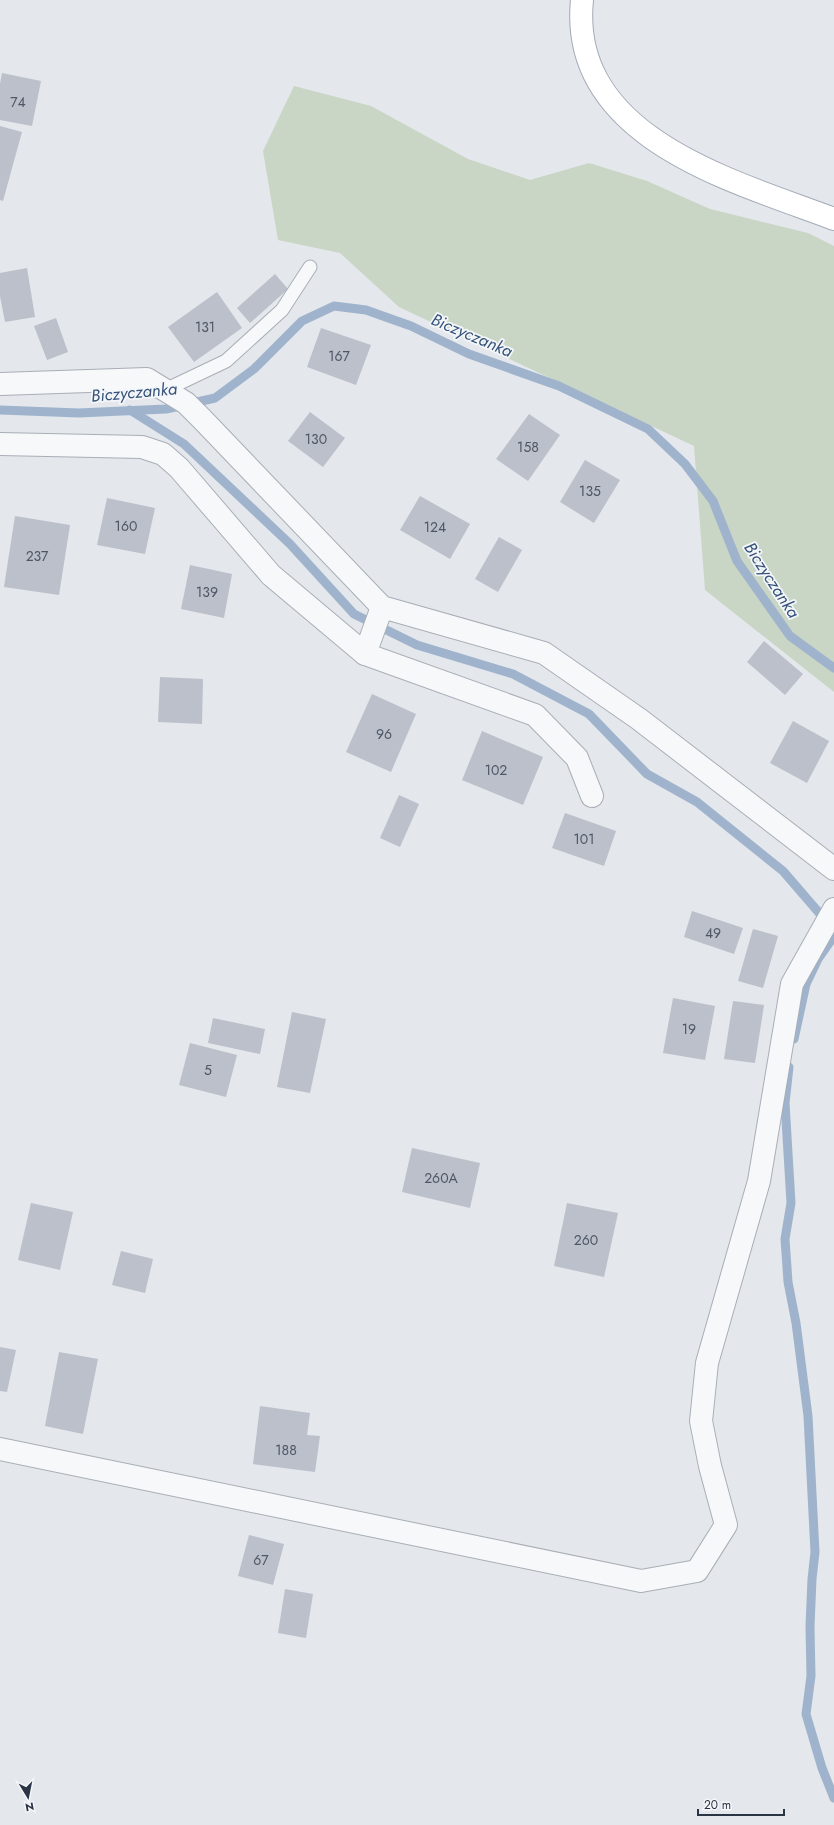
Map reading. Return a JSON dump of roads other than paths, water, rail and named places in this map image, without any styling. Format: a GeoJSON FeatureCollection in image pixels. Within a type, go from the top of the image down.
{"type":"FeatureCollection","features":[{"type":"Feature","properties":{"kind":"main road"},"geometry":{"type":"LineString","coordinates":[[582,0],[581,18],[584,40],[592,69],[606,95],[636,127],[662,145],[702,166],[834,219]]}},
{"type":"Feature","properties":{"kind":"street"},"geometry":{"type":"LineString","coordinates":[[0,384],[147,379],[186,403],[382,607],[544,653],[639,719],[834,869]]}},
{"type":"Feature","properties":{"kind":"street"},"geometry":{"type":"LineString","coordinates":[[0,444],[142,447],[163,454],[179,468],[271,575],[365,654],[536,715],[577,758],[592,796]]}},
{"type":"Feature","properties":{"kind":"street"},"geometry":{"type":"LineString","coordinates":[[365,654],[382,607]]}},
{"type":"Feature","properties":{"kind":"street"},"geometry":{"type":"LineString","coordinates":[[0,1449],[641,1581],[697,1571],[726,1525],[710,1466],[701,1421],[707,1362],[759,1181],[792,984],[833,910]]}},
{"type":"Feature","properties":{"kind":"lane"},"geometry":{"type":"LineString","coordinates":[[165,390],[226,361],[282,310],[310,267]]}},
{"type":"Feature","properties":{"kind":"waterway","name":"Biczyczanka"},"geometry":{"type":"LineString","coordinates":[[0,410],[79,413],[166,409],[215,398],[254,369],[302,321],[334,306],[366,310],[411,326],[469,354],[559,386],[648,429],[685,464],[713,501],[737,561],[790,636],[834,668]]}},
{"type":"Feature","properties":{"kind":"waterway"},"geometry":{"type":"LineString","coordinates":[[130,410],[184,444],[290,544],[354,614],[417,645],[513,674],[589,714],[647,774],[697,802],[783,871],[827,922]]}},
{"type":"Feature","properties":{"kind":"waterway"},"geometry":{"type":"LineString","coordinates":[[794,1039],[806,984],[818,959],[834,936]]}},
{"type":"Feature","properties":{"kind":"waterway"},"geometry":{"type":"LineString","coordinates":[[789,1067],[785,1103],[791,1203],[785,1239],[788,1282],[796,1323],[808,1416],[815,1552],[810,1626],[811,1676],[806,1714],[822,1768],[834,1798]]}}]}
